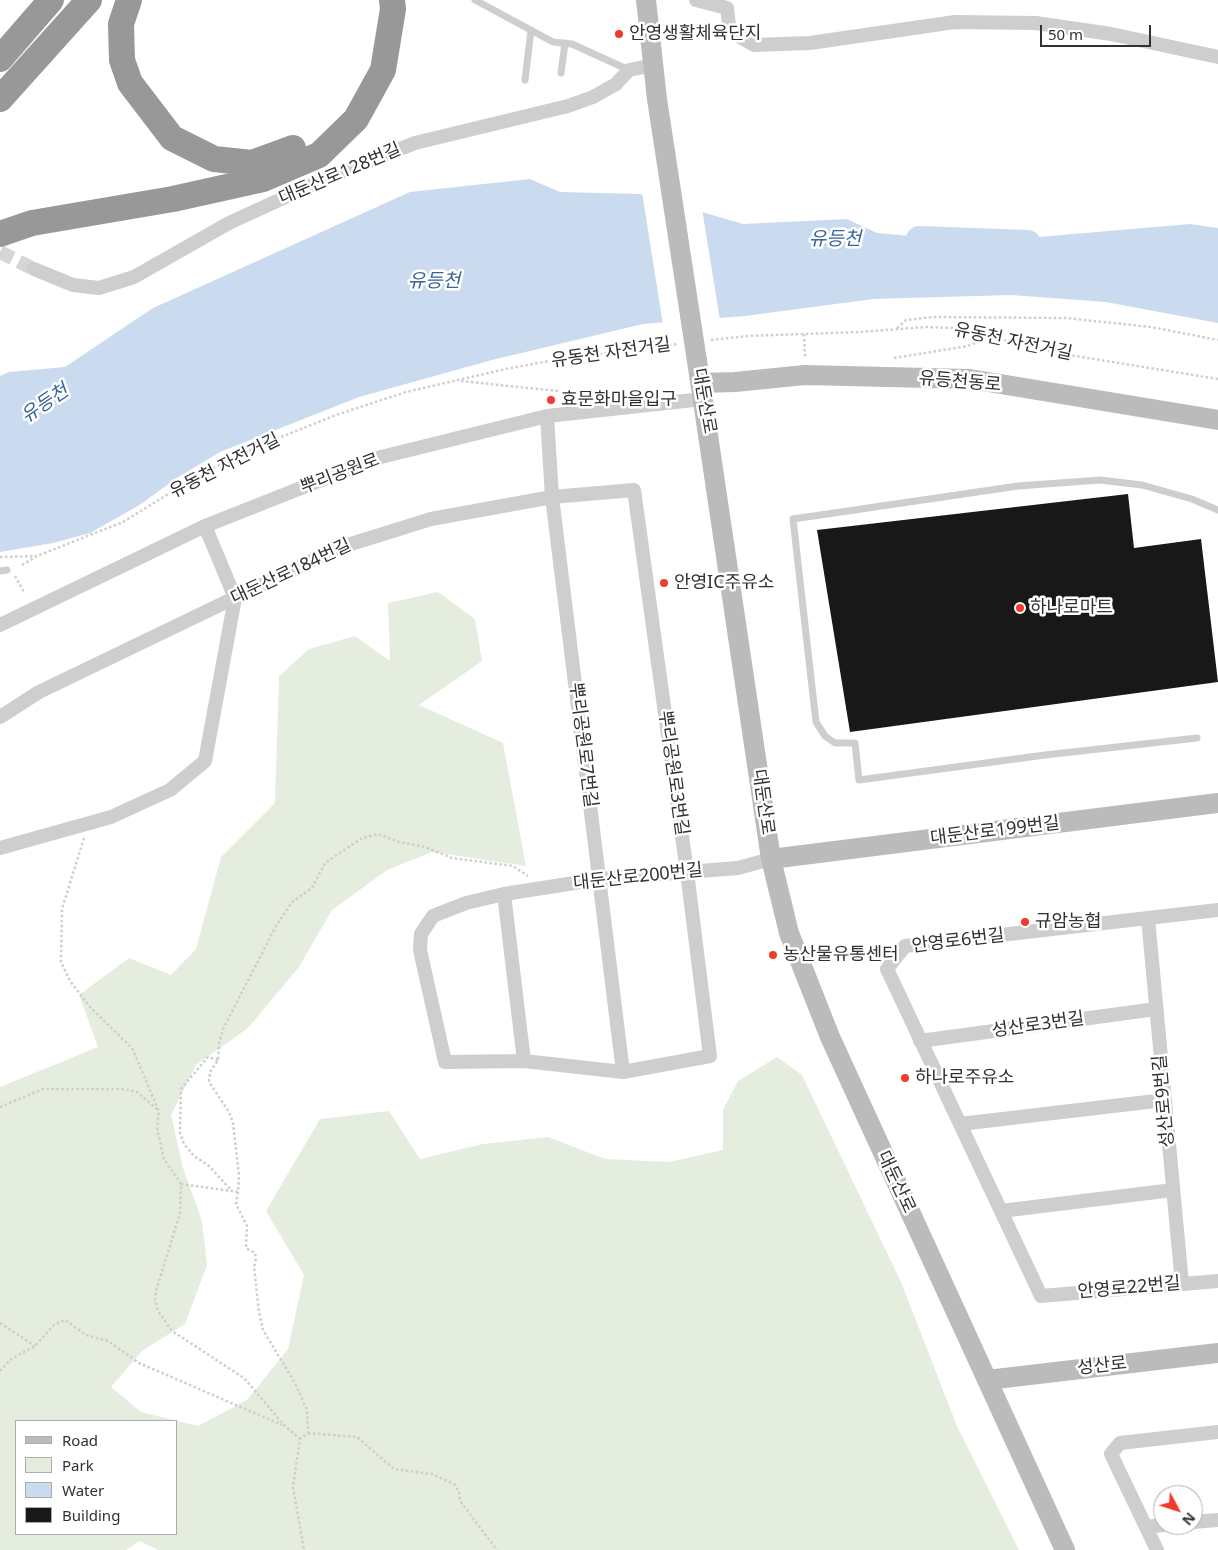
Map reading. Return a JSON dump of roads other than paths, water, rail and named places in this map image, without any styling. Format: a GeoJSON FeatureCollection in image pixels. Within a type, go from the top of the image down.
{"type":"FeatureCollection","features":[{"type":"Feature","properties":{"kind":"highway"},"geometry":{"type":"LineString","coordinates":[[0,59],[51,0]]}},
{"type":"Feature","properties":{"kind":"highway"},"geometry":{"type":"LineString","coordinates":[[0,99],[89,0]]}},
{"type":"Feature","properties":{"kind":"highway"},"geometry":{"type":"LineString","coordinates":[[129,0],[121,24],[122,60],[130,83],[143,102],[172,138],[214,159],[252,163],[309,142],[343,111],[366,68],[377,8],[376,0]]}},
{"type":"Feature","properties":{"kind":"highway"},"geometry":{"type":"LineString","coordinates":[[0,234],[32,223],[173,199],[263,179],[319,155],[356,120],[382,70],[393,9],[392,0]]}},
{"type":"Feature","properties":{"kind":"main road","name":"대둔산로"},"geometry":{"type":"LineString","coordinates":[[646,0],[657,99],[771,859],[789,933],[826,1028],[1065,1550]]}},
{"type":"Feature","properties":{"kind":"main road","name":"유등천동로"},"geometry":{"type":"LineString","coordinates":[[702,391],[735,382],[805,376],[970,379],[1218,420]]}},
{"type":"Feature","properties":{"kind":"main road","name":"대둔산로199번길"},"geometry":{"type":"LineString","coordinates":[[771,859],[1218,804]]}},
{"type":"Feature","properties":{"kind":"main road","name":"성산로"},"geometry":{"type":"LineString","coordinates":[[987,1380],[1218,1353]]}},
{"type":"Feature","properties":{"kind":"street"},"geometry":{"type":"LineString","coordinates":[[696,0],[730,4],[729,25],[738,36],[754,45],[810,43],[955,22],[1036,23],[1111,34],[1218,57]]}},
{"type":"Feature","properties":{"kind":"street"},"geometry":{"type":"LineString","coordinates":[[629,70],[654,65]]}},
{"type":"Feature","properties":{"kind":"street","name":"대둔산로128번길"},"geometry":{"type":"LineString","coordinates":[[34,269],[73,286],[99,288],[134,277],[229,223],[327,178],[415,143],[568,106],[593,97],[616,84],[629,70]]}},
{"type":"Feature","properties":{"kind":"street","name":"뿌리공원로"},"geometry":{"type":"LineString","coordinates":[[0,625],[205,526],[377,458],[547,416],[702,391]]}},
{"type":"Feature","properties":{"kind":"street","name":"뿌리공원로7번길"},"geometry":{"type":"LineString","coordinates":[[547,416],[552,497],[623,1072]]}},
{"type":"Feature","properties":{"kind":"street","name":"대둔산로184번길"},"geometry":{"type":"LineString","coordinates":[[0,717],[39,692],[338,548],[431,519],[552,497],[634,490]]}},
{"type":"Feature","properties":{"kind":"street","name":"뿌리공원로3번길"},"geometry":{"type":"LineString","coordinates":[[634,490],[687,872],[710,1056]]}},
{"type":"Feature","properties":{"kind":"street"},"geometry":{"type":"LineString","coordinates":[[0,848],[111,817],[170,790],[204,761],[235,598],[205,526]]}},
{"type":"Feature","properties":{"kind":"street","name":"대둔산로200번길"},"geometry":{"type":"LineString","coordinates":[[710,1056],[623,1072],[524,1061],[444,1062],[420,950],[421,934],[433,916],[466,903],[504,894],[600,879],[738,868],[771,859]]}},
{"type":"Feature","properties":{"kind":"street"},"geometry":{"type":"LineString","coordinates":[[504,894],[524,1061]]}},
{"type":"Feature","properties":{"kind":"street","name":"안영로6번길"},"geometry":{"type":"LineString","coordinates":[[920,1041],[887,969],[904,946],[1218,910]]}},
{"type":"Feature","properties":{"kind":"street","name":"성산로9번길"},"geometry":{"type":"LineString","coordinates":[[1148,918],[1182,1284]]}},
{"type":"Feature","properties":{"kind":"street","name":"성산로3번길"},"geometry":{"type":"LineString","coordinates":[[920,1041],[1156,1009]]}},
{"type":"Feature","properties":{"kind":"street"},"geometry":{"type":"LineString","coordinates":[[920,1041],[1001,1211],[1173,1190]]}},
{"type":"Feature","properties":{"kind":"street"},"geometry":{"type":"LineString","coordinates":[[960,1124],[1164,1100]]}},
{"type":"Feature","properties":{"kind":"street","name":"안영로22번길"},"geometry":{"type":"LineString","coordinates":[[1001,1211],[1041,1296],[1218,1281]]}},
{"type":"Feature","properties":{"kind":"street"},"geometry":{"type":"LineString","coordinates":[[1157,1550],[1111,1454],[1120,1443],[1218,1432]]}},
{"type":"Feature","properties":{"kind":"street"},"geometry":{"type":"LineString","coordinates":[[1203,1521],[1218,1520]]}},
{"type":"Feature","properties":{"kind":"street"},"geometry":{"type":"LineString","coordinates":[[1146,1526],[1153,1526]]}},
{"type":"Feature","properties":{"kind":"lane"},"geometry":{"type":"LineString","coordinates":[[475,0],[553,42],[572,44],[629,70]]}},
{"type":"Feature","properties":{"kind":"lane"},"geometry":{"type":"LineString","coordinates":[[526,80],[531,30]]}},
{"type":"Feature","properties":{"kind":"lane"},"geometry":{"type":"LineString","coordinates":[[561,73],[565,43]]}},
{"type":"Feature","properties":{"kind":"lane"},"geometry":{"type":"LineString","coordinates":[[1197,738],[1045,755],[859,780],[855,743],[835,743],[825,736],[816,722],[793,519],[1018,486],[1100,480],[1142,485],[1192,499],[1218,510]]}},
{"type":"Feature","properties":{"kind":"water","name":"유등천"},"geometry":{"type":"Polygon","coordinates":[[[530,179],[560,192],[640,194],[743,224],[847,219],[877,233],[980,242],[1190,224],[1218,228],[1218,323],[1106,302],[1011,295],[873,299],[745,316],[643,324],[492,360],[359,397],[220,452],[177,478],[138,506],[90,533],[53,543],[0,552],[0,376],[9,372],[65,367],[153,308],[410,192],[530,179]]]}},
{"type":"Feature","properties":{"kind":"waterway","name":"유등천"},"geometry":{"type":"LineString","coordinates":[[919,239],[1028,243]]}},
{"type":"Feature","properties":{"kind":"tunnel"},"geometry":{"type":"LineString","coordinates":[[0,252],[34,269]]}},
{"type":"Feature","properties":{"kind":"place","name":"안영생활체육단지"},"geometry":{"type":"Point","coordinates":[619,34]}},
{"type":"Feature","properties":{"kind":"place","name":"효문화마을입구"},"geometry":{"type":"Point","coordinates":[551,400]}},
{"type":"Feature","properties":{"kind":"place","name":"안영IC주유소"},"geometry":{"type":"Point","coordinates":[664,583]}},
{"type":"Feature","properties":{"kind":"place","name":"하나로마트"},"geometry":{"type":"Point","coordinates":[1020,608]}},
{"type":"Feature","properties":{"kind":"place","name":"규암농협"},"geometry":{"type":"Point","coordinates":[1025,922]}},
{"type":"Feature","properties":{"kind":"place","name":"농산물유통센터"},"geometry":{"type":"Point","coordinates":[773,955]}},
{"type":"Feature","properties":{"kind":"place","name":"하나로주유소"},"geometry":{"type":"Point","coordinates":[905,1078]}}]}
